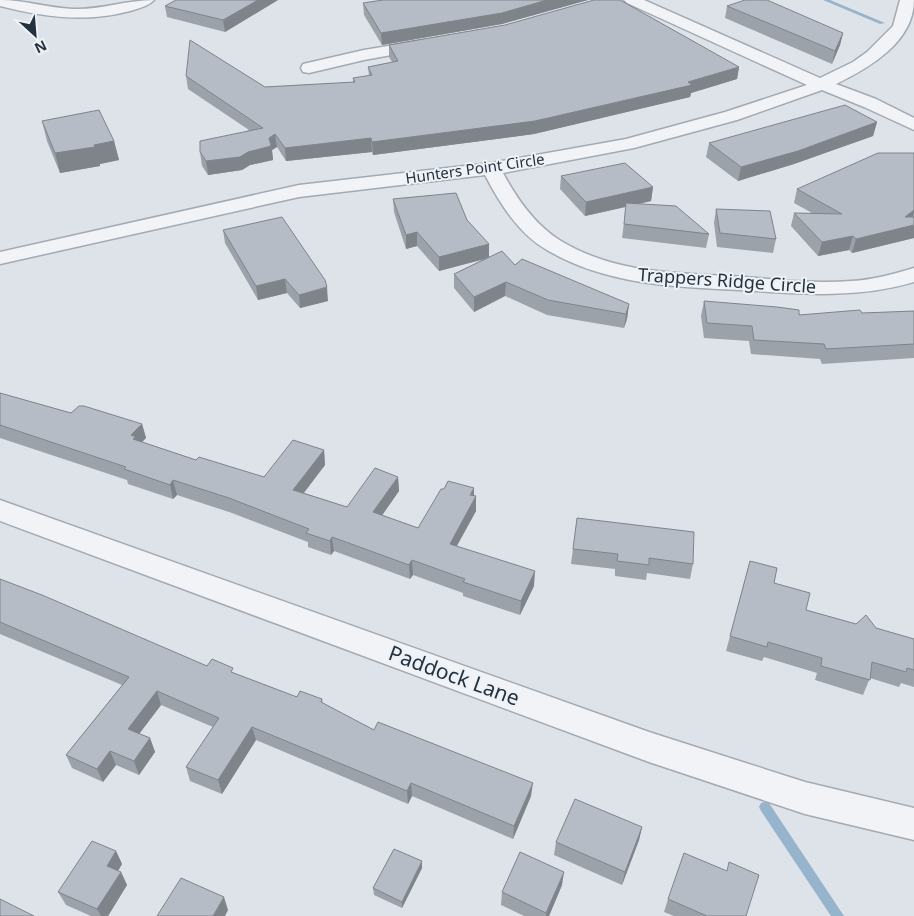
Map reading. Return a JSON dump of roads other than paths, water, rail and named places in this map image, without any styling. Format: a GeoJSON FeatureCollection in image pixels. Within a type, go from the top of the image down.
{"type":"FeatureCollection","features":[{"type":"Feature","properties":{"kind":"street"},"geometry":{"type":"LineString","coordinates":[[0,1],[56,14],[81,15],[120,9],[146,0]]}},
{"type":"Feature","properties":{"kind":"street"},"geometry":{"type":"LineString","coordinates":[[632,0],[822,84],[870,103],[914,125]]}},
{"type":"Feature","properties":{"kind":"street","name":"Hunters Point Circle"},"geometry":{"type":"LineString","coordinates":[[0,258],[299,191],[491,170],[665,134],[731,116],[822,84],[859,66],[900,28],[908,0]]}},
{"type":"Feature","properties":{"kind":"street"},"geometry":{"type":"LineString","coordinates":[[309,68],[364,54],[439,42]]}},
{"type":"Feature","properties":{"kind":"street","name":"Trappers Ridge Circle"},"geometry":{"type":"LineString","coordinates":[[491,170],[524,222],[554,245],[594,264],[638,276],[823,289],[879,285],[914,275]]}},
{"type":"Feature","properties":{"kind":"street","name":"Paddock Lane"},"geometry":{"type":"LineString","coordinates":[[0,510],[649,747],[805,798],[914,824]]}},
{"type":"Feature","properties":{"kind":"waterway"},"geometry":{"type":"LineString","coordinates":[[826,0],[882,23]]}},
{"type":"Feature","properties":{"kind":"waterway"},"geometry":{"type":"LineString","coordinates":[[765,807],[838,916]]}}]}
